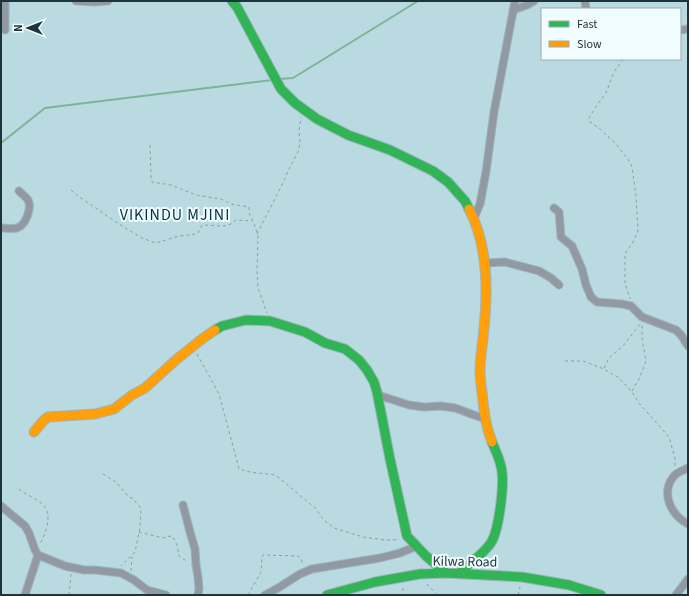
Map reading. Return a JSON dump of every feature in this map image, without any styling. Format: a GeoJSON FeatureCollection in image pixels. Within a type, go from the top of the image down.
{"type":"FeatureCollection","features":[{"type":"Feature","properties":{"kind":"main road"},"geometry":{"type":"LineString","coordinates":[[232,1],[237,7],[281,89],[295,103],[317,119],[348,135],[390,150],[433,171],[448,182],[465,201],[474,218],[482,245],[486,285],[480,372],[488,431],[502,472],[500,509],[492,542],[480,556],[459,573]]}},
{"type":"Feature","properties":{"kind":"main road"},"geometry":{"type":"LineString","coordinates":[[34,432],[48,417],[94,414],[114,409],[132,395],[145,388],[193,346],[222,326],[246,320],[270,321],[305,332],[325,343],[344,349],[358,360],[367,370],[374,382],[378,395],[407,536],[426,556],[446,573]]}},
{"type":"Feature","properties":{"kind":"main road","name":"Kilwa Road"},"geometry":{"type":"LineString","coordinates":[[327,595],[375,582],[420,574],[446,573],[522,577],[569,585],[601,595]]}},
{"type":"Feature","properties":{"kind":"street"},"geometry":{"type":"LineString","coordinates":[[5,1],[5,30]]}},
{"type":"Feature","properties":{"kind":"street"},"geometry":{"type":"LineString","coordinates":[[76,1],[108,1]]}},
{"type":"Feature","properties":{"kind":"street"},"geometry":{"type":"LineString","coordinates":[[474,218],[480,204],[494,112],[515,1]]}},
{"type":"Feature","properties":{"kind":"street"},"geometry":{"type":"LineString","coordinates":[[513,10],[534,1]]}},
{"type":"Feature","properties":{"kind":"street"},"geometry":{"type":"LineString","coordinates":[[1,228],[17,228],[20,227],[25,220],[29,202],[27,198],[19,192]]}},
{"type":"Feature","properties":{"kind":"street"},"geometry":{"type":"LineString","coordinates":[[554,208],[559,212],[562,238],[572,246],[582,269],[591,297],[597,302],[631,306],[642,317],[676,330],[688,346]]}},
{"type":"Feature","properties":{"kind":"street"},"geometry":{"type":"LineString","coordinates":[[485,263],[504,262],[539,271],[559,285]]}},
{"type":"Feature","properties":{"kind":"street"},"geometry":{"type":"LineString","coordinates":[[378,395],[409,405],[455,408],[486,419]]}},
{"type":"Feature","properties":{"kind":"street"},"geometry":{"type":"LineString","coordinates":[[688,468],[675,475],[669,484],[668,493],[669,502],[678,517],[688,524]]}},
{"type":"Feature","properties":{"kind":"street"},"geometry":{"type":"LineString","coordinates":[[183,505],[195,549],[199,589],[198,595]]}},
{"type":"Feature","properties":{"kind":"street"},"geometry":{"type":"LineString","coordinates":[[1,506],[25,526],[37,554],[25,595]]}},
{"type":"Feature","properties":{"kind":"street"},"geometry":{"type":"LineString","coordinates":[[265,595],[300,574],[312,569],[380,558],[400,553],[417,546]]}},
{"type":"Feature","properties":{"kind":"street"},"geometry":{"type":"LineString","coordinates":[[37,554],[65,566],[84,570],[118,572],[131,578],[147,590],[166,595]]}},
{"type":"Feature","properties":{"kind":"street"},"geometry":{"type":"LineString","coordinates":[[676,595],[688,578]]}},
{"type":"Feature","properties":{"kind":"street"},"geometry":{"type":"LineString","coordinates":[[569,585],[570,595]]}},
{"type":"Feature","properties":{"kind":"path"},"geometry":{"type":"LineString","coordinates":[[622,60],[614,72],[606,93],[597,105],[589,120],[616,144],[630,162],[632,167],[638,231],[625,254],[625,283],[631,306]]}},
{"type":"Feature","properties":{"kind":"path"},"geometry":{"type":"LineString","coordinates":[[257,234],[298,152],[300,144],[299,131],[303,109]]}},
{"type":"Feature","properties":{"kind":"path"},"geometry":{"type":"LineString","coordinates":[[150,145],[152,182],[171,185],[196,195],[221,199],[231,204],[248,206],[257,234],[258,288],[270,321]]}},
{"type":"Feature","properties":{"kind":"path"},"geometry":{"type":"LineString","coordinates":[[71,190],[122,226],[142,238],[156,243],[179,236],[196,234],[202,225],[224,226],[231,224],[236,220],[252,221]]}},
{"type":"Feature","properties":{"kind":"path"},"geometry":{"type":"LineString","coordinates":[[604,369],[609,358],[623,346],[642,321],[642,339],[646,361],[632,392]]}},
{"type":"Feature","properties":{"kind":"path"},"geometry":{"type":"LineString","coordinates":[[193,346],[218,394],[238,469],[275,475],[315,508],[323,519],[334,528],[363,537],[384,540],[392,540],[407,536]]}},
{"type":"Feature","properties":{"kind":"path"},"geometry":{"type":"LineString","coordinates":[[565,361],[583,362],[604,369],[618,377],[669,437],[674,458],[675,475]]}},
{"type":"Feature","properties":{"kind":"path"},"geometry":{"type":"LineString","coordinates":[[103,474],[116,482],[140,507],[141,518],[135,552],[122,564],[118,572]]}},
{"type":"Feature","properties":{"kind":"path"},"geometry":{"type":"LineString","coordinates":[[19,489],[42,503],[48,513],[46,528],[37,554]]}},
{"type":"Feature","properties":{"kind":"path"},"geometry":{"type":"LineString","coordinates":[[139,532],[163,538],[170,536],[173,537],[177,545],[179,556],[196,565]]}},
{"type":"Feature","properties":{"kind":"path"},"geometry":{"type":"LineString","coordinates":[[131,578],[132,555]]}},
{"type":"Feature","properties":{"kind":"path"},"geometry":{"type":"LineString","coordinates":[[248,595],[260,572],[263,555],[298,556],[302,558],[302,564],[306,569],[312,569]]}},
{"type":"Feature","properties":{"kind":"path"},"geometry":{"type":"LineString","coordinates":[[69,595],[71,567]]}},
{"type":"Feature","properties":{"kind":"path"},"geometry":{"type":"LineString","coordinates":[[420,574],[430,589],[437,595]]}},
{"type":"Feature","properties":{"kind":"waterway"},"geometry":{"type":"LineString","coordinates":[[279,79],[293,78],[418,1]]}},
{"type":"Feature","properties":{"kind":"waterway"},"geometry":{"type":"LineString","coordinates":[[1,143],[45,108],[273,80]]}},
{"type":"Feature","properties":{"kind":"traffic: fast"},"geometry":{"type":"LineString","coordinates":[[232,1],[237,7],[281,89],[295,103],[317,119],[348,135],[390,150],[433,171],[448,182],[465,201],[469,209]]}},
{"type":"Feature","properties":{"kind":"traffic: fast"},"geometry":{"type":"LineString","coordinates":[[215,330],[222,326],[246,320],[270,321],[305,332],[325,343],[345,349],[359,360],[374,382],[377,392],[407,536],[426,556],[446,573]]}},
{"type":"Feature","properties":{"kind":"traffic: fast"},"geometry":{"type":"LineString","coordinates":[[459,573],[490,545],[495,535],[500,507],[502,472],[501,464],[492,442]]}},
{"type":"Feature","properties":{"kind":"traffic: fast"},"geometry":{"type":"LineString","coordinates":[[327,595],[375,582],[420,574],[446,573],[522,577],[569,585],[601,595]]}},
{"type":"Feature","properties":{"kind":"traffic: slow"},"geometry":{"type":"LineString","coordinates":[[469,209],[480,237],[485,267],[486,298],[480,374],[485,417],[492,442]]}},
{"type":"Feature","properties":{"kind":"traffic: slow"},"geometry":{"type":"LineString","coordinates":[[34,432],[48,417],[95,414],[114,409],[132,395],[145,388],[177,359],[215,330]]}},
{"type":"Feature","properties":{"kind":"district","name":"VIKINDU MJINI"},"geometry":{"type":"Point","coordinates":[175,214]}}]}
